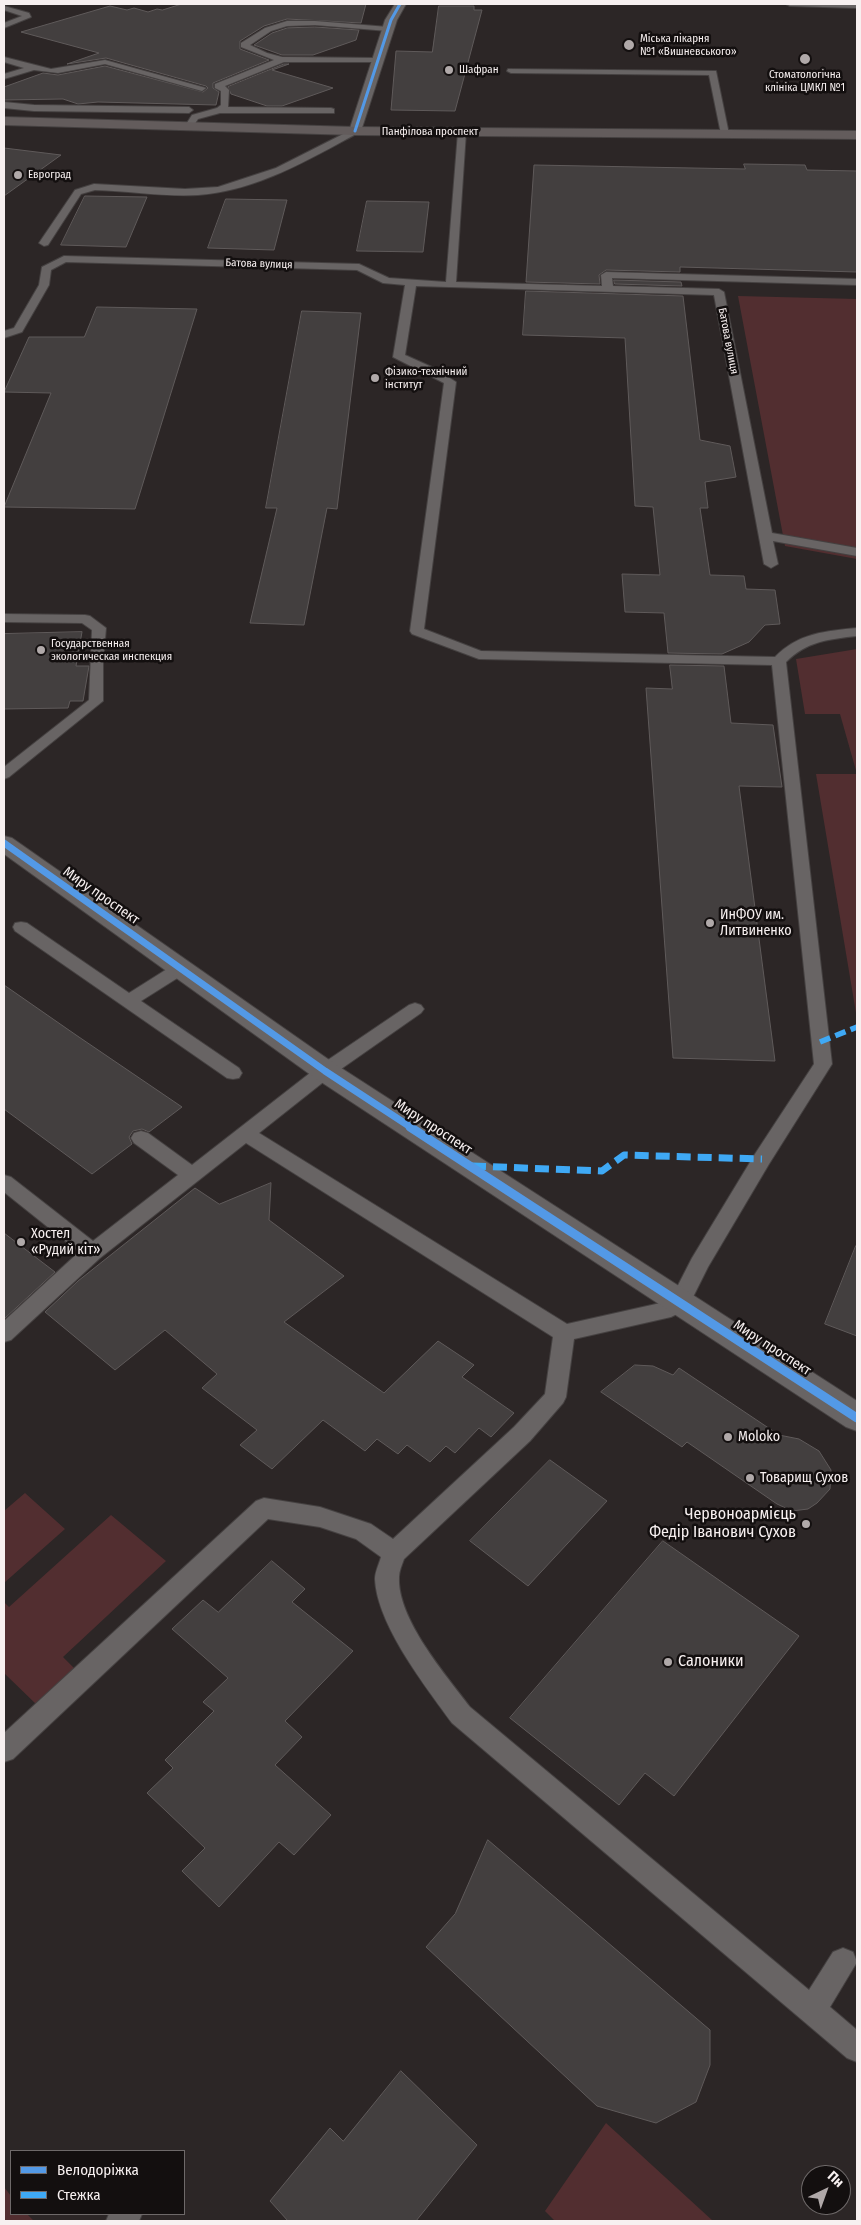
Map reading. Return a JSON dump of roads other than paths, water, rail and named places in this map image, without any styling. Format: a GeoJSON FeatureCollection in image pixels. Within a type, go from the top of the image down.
{"type":"FeatureCollection","features":[{"type":"Feature","properties":{"kind":"main road","name":"Панфілова проспект"},"geometry":{"type":"LineString","coordinates":[[4,120],[355,131],[857,135]]}},
{"type":"Feature","properties":{"kind":"street"},"geometry":{"type":"LineString","coordinates":[[355,131],[373,66],[400,4]]}},
{"type":"Feature","properties":{"kind":"street","name":"Миру проспект"},"geometry":{"type":"LineString","coordinates":[[4,843],[325,1071],[857,1418]]}},
{"type":"Feature","properties":{"kind":"lane"},"geometry":{"type":"LineString","coordinates":[[790,4],[857,6]]}},
{"type":"Feature","properties":{"kind":"lane"},"geometry":{"type":"LineString","coordinates":[[4,8],[26,15],[27,18],[4,26]]}},
{"type":"Feature","properties":{"kind":"lane"},"geometry":{"type":"LineString","coordinates":[[373,66],[322,60],[302,62],[282,60],[257,53],[244,45],[256,36],[285,24],[388,29]]}},
{"type":"Feature","properties":{"kind":"lane"},"geometry":{"type":"LineString","coordinates":[[4,59],[33,68],[57,71],[105,62],[202,88],[218,86],[282,60]]}},
{"type":"Feature","properties":{"kind":"lane"},"geometry":{"type":"LineString","coordinates":[[302,62],[314,67],[332,69]]}},
{"type":"Feature","properties":{"kind":"lane"},"geometry":{"type":"LineString","coordinates":[[4,77],[33,68]]}},
{"type":"Feature","properties":{"kind":"lane"},"geometry":{"type":"LineString","coordinates":[[511,71],[713,73],[725,134]]}},
{"type":"Feature","properties":{"kind":"lane"},"geometry":{"type":"LineString","coordinates":[[218,86],[225,90],[225,106],[220,110]]}},
{"type":"Feature","properties":{"kind":"lane"},"geometry":{"type":"LineString","coordinates":[[4,105],[34,108],[191,101],[202,88]]}},
{"type":"Feature","properties":{"kind":"lane"},"geometry":{"type":"LineString","coordinates":[[191,101],[203,113]]}},
{"type":"Feature","properties":{"kind":"lane"},"geometry":{"type":"LineString","coordinates":[[189,126],[195,116],[220,110],[331,112]]}},
{"type":"Feature","properties":{"kind":"lane"},"geometry":{"type":"LineString","coordinates":[[44,243],[78,192],[94,187],[199,192],[241,185],[306,157],[355,131]]}},
{"type":"Feature","properties":{"kind":"lane"},"geometry":{"type":"LineString","coordinates":[[451,286],[462,132]]}},
{"type":"Feature","properties":{"kind":"lane","name":"Батова вулиця"},"geometry":{"type":"LineString","coordinates":[[4,334],[18,330],[44,285],[46,270],[64,259],[360,267],[387,281],[451,286],[719,292],[771,564]]}},
{"type":"Feature","properties":{"kind":"lane"},"geometry":{"type":"LineString","coordinates":[[608,289],[606,276],[857,282]]}},
{"type":"Feature","properties":{"kind":"lane"},"geometry":{"type":"LineString","coordinates":[[719,278],[719,292]]}},
{"type":"Feature","properties":{"kind":"lane"},"geometry":{"type":"LineString","coordinates":[[411,283],[400,357],[430,370],[450,382],[417,630],[479,655],[778,661]]}},
{"type":"Feature","properties":{"kind":"lane"},"geometry":{"type":"LineString","coordinates":[[766,536],[857,552]]}},
{"type":"Feature","properties":{"kind":"lane"},"geometry":{"type":"LineString","coordinates":[[4,618],[85,619],[99,628],[96,663],[96,701],[4,774]]}},
{"type":"Feature","properties":{"kind":"lane"},"geometry":{"type":"LineString","coordinates":[[778,661],[790,647],[812,637],[857,632]]}},
{"type":"Feature","properties":{"kind":"lane"},"geometry":{"type":"LineString","coordinates":[[246,1134],[564,1333],[672,1309],[680,1303],[704,1256],[823,1064],[786,708],[778,661]]}},
{"type":"Feature","properties":{"kind":"lane"},"geometry":{"type":"LineString","coordinates":[[21,927],[234,1073]]}},
{"type":"Feature","properties":{"kind":"lane"},"geometry":{"type":"LineString","coordinates":[[129,1001],[180,968]]}},
{"type":"Feature","properties":{"kind":"lane"},"geometry":{"type":"LineString","coordinates":[[4,1334],[93,1252],[325,1071],[415,1009]]}},
{"type":"Feature","properties":{"kind":"lane"},"geometry":{"type":"LineString","coordinates":[[141,1138],[192,1175]]}},
{"type":"Feature","properties":{"kind":"lane"},"geometry":{"type":"LineString","coordinates":[[4,1182],[93,1252]]}},
{"type":"Feature","properties":{"kind":"lane"},"geometry":{"type":"LineString","coordinates":[[564,1333],[555,1397],[522,1434],[394,1553],[387,1579],[392,1603],[417,1655],[461,1715],[857,2048]]}},
{"type":"Feature","properties":{"kind":"lane"},"geometry":{"type":"LineString","coordinates":[[4,1750],[264,1508],[320,1517],[363,1531],[394,1553]]}},
{"type":"Feature","properties":{"kind":"lane"},"geometry":{"type":"LineString","coordinates":[[812,2010],[843,1962]]}},
{"type":"Feature","properties":{"kind":"place","name":"Міська лікарня №1 «Вишневського»"},"geometry":{"type":"Point","coordinates":[629,45]}},
{"type":"Feature","properties":{"kind":"place","name":"Стоматологічна клініка ЦМКЛ №1"},"geometry":{"type":"Point","coordinates":[805,59]}},
{"type":"Feature","properties":{"kind":"place","name":"Шафран"},"geometry":{"type":"Point","coordinates":[449,70]}},
{"type":"Feature","properties":{"kind":"place","name":"Евроград"},"geometry":{"type":"Point","coordinates":[18,175]}},
{"type":"Feature","properties":{"kind":"place","name":"Фізико-технічний інститут"},"geometry":{"type":"Point","coordinates":[375,378]}},
{"type":"Feature","properties":{"kind":"place","name":"Государственная экологическая инспекция"},"geometry":{"type":"Point","coordinates":[41,650]}},
{"type":"Feature","properties":{"kind":"place","name":"ИнФОУ им. Литвиненко"},"geometry":{"type":"Point","coordinates":[710,923]}},
{"type":"Feature","properties":{"kind":"place","name":"Хостел «Рудий кіт»"},"geometry":{"type":"Point","coordinates":[21,1242]}},
{"type":"Feature","properties":{"kind":"place","name":"Moloko"},"geometry":{"type":"Point","coordinates":[728,1437]}},
{"type":"Feature","properties":{"kind":"place","name":"Товарищ Сухов"},"geometry":{"type":"Point","coordinates":[750,1478]}},
{"type":"Feature","properties":{"kind":"place","name":"Червоноармієць Федір Іванович Сухов"},"geometry":{"type":"Point","coordinates":[806,1524]}},
{"type":"Feature","properties":{"kind":"place","name":"Салоники"},"geometry":{"type":"Point","coordinates":[668,1662]}}]}
